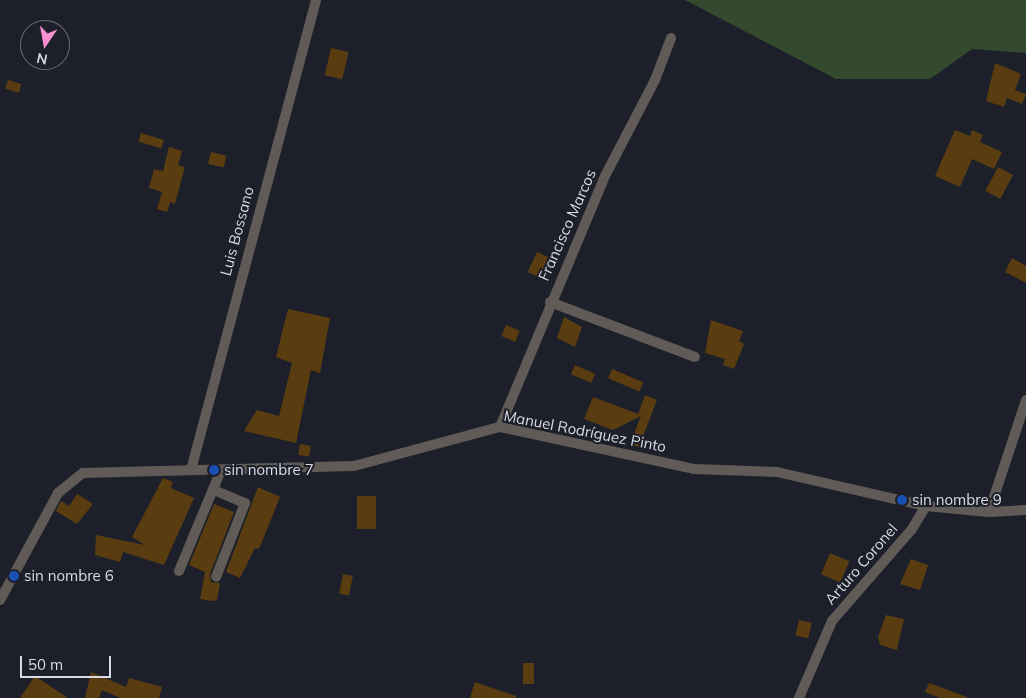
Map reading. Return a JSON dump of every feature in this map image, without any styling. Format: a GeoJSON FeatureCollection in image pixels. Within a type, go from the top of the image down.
{"type":"FeatureCollection","features":[{"type":"Feature","properties":{"kind":"street","name":"Luis Bossano"},"geometry":{"type":"LineString","coordinates":[[191,470],[316,0]]}},
{"type":"Feature","properties":{"kind":"street","name":"Francisco Marcos"},"geometry":{"type":"LineString","coordinates":[[500,427],[550,302],[671,38]]}},
{"type":"Feature","properties":{"kind":"street"},"geometry":{"type":"LineString","coordinates":[[550,302],[695,357]]}},
{"type":"Feature","properties":{"kind":"street"},"geometry":{"type":"LineString","coordinates":[[989,512],[1026,400]]}},
{"type":"Feature","properties":{"kind":"street","name":"Manuel Rodríguez Pinto"},"geometry":{"type":"LineString","coordinates":[[0,600],[58,493],[74,478],[94,470],[221,470],[354,466],[500,427],[694,469],[777,472],[926,506],[989,512],[1026,510]]}},
{"type":"Feature","properties":{"kind":"street"},"geometry":{"type":"LineString","coordinates":[[179,571],[221,470]]}},
{"type":"Feature","properties":{"kind":"street"},"geometry":{"type":"LineString","coordinates":[[214,490],[245,503],[216,577]]}},
{"type":"Feature","properties":{"kind":"street","name":"Arturo Coronel"},"geometry":{"type":"LineString","coordinates":[[799,698],[832,621],[912,529],[926,506]]}},
{"type":"Feature","properties":{"kind":"green space"},"geometry":{"type":"Polygon","coordinates":[[[685,0],[1026,0],[1026,53],[972,49],[930,79],[836,79],[685,0]]]}},
{"type":"Feature","properties":{"kind":"building"},"geometry":{"type":"Polygon","coordinates":[[[331,48],[349,52],[342,79],[325,75],[331,48]]]}},
{"type":"Feature","properties":{"kind":"building"},"geometry":{"type":"Polygon","coordinates":[[[995,63],[1021,74],[1015,90],[1026,94],[1022,104],[1007,98],[1004,107],[986,101],[995,63]]]}},
{"type":"Feature","properties":{"kind":"building"},"geometry":{"type":"Polygon","coordinates":[[[8,80],[21,84],[19,93],[5,89],[8,80]]]}},
{"type":"Feature","properties":{"kind":"building"},"geometry":{"type":"Polygon","coordinates":[[[955,130],[970,136],[972,130],[983,135],[980,142],[1002,152],[994,169],[972,159],[960,187],[935,176],[955,130]]]}},
{"type":"Feature","properties":{"kind":"building"},"geometry":{"type":"Polygon","coordinates":[[[141,133],[164,140],[161,149],[138,142],[141,133]]]}},
{"type":"Feature","properties":{"kind":"building"},"geometry":{"type":"Polygon","coordinates":[[[169,147],[182,151],[178,165],[185,167],[175,204],[170,202],[167,212],[157,209],[162,192],[149,188],[154,169],[163,171],[169,147]]]}},
{"type":"Feature","properties":{"kind":"building"},"geometry":{"type":"Polygon","coordinates":[[[211,152],[227,156],[224,168],[208,164],[211,152]]]}},
{"type":"Feature","properties":{"kind":"building"},"geometry":{"type":"Polygon","coordinates":[[[998,167],[1013,175],[1000,199],[985,191],[998,167]]]}},
{"type":"Feature","properties":{"kind":"building"},"geometry":{"type":"Polygon","coordinates":[[[537,252],[554,260],[545,280],[528,272],[537,252]]]}},
{"type":"Feature","properties":{"kind":"building"},"geometry":{"type":"Polygon","coordinates":[[[1012,258],[1026,266],[1026,283],[1005,272],[1012,258]]]}},
{"type":"Feature","properties":{"kind":"building"},"geometry":{"type":"Polygon","coordinates":[[[288,309],[330,318],[320,373],[311,370],[296,443],[244,431],[257,410],[279,416],[292,363],[276,357],[288,309]]]}},
{"type":"Feature","properties":{"kind":"building"},"geometry":{"type":"Polygon","coordinates":[[[564,317],[582,327],[575,347],[557,338],[564,317]]]}},
{"type":"Feature","properties":{"kind":"building"},"geometry":{"type":"Polygon","coordinates":[[[711,320],[743,331],[739,341],[744,344],[734,369],[723,365],[725,359],[705,353],[711,320]]]}},
{"type":"Feature","properties":{"kind":"building"},"geometry":{"type":"Polygon","coordinates":[[[506,325],[520,331],[515,342],[501,336],[506,325]]]}},
{"type":"Feature","properties":{"kind":"building"},"geometry":{"type":"Polygon","coordinates":[[[575,365],[595,374],[591,383],[571,374],[575,365]]]}},
{"type":"Feature","properties":{"kind":"building"},"geometry":{"type":"Polygon","coordinates":[[[612,369],[643,382],[639,391],[608,378],[612,369]]]}},
{"type":"Feature","properties":{"kind":"building"},"geometry":{"type":"Polygon","coordinates":[[[645,395],[657,400],[639,447],[630,444],[641,416],[613,430],[584,419],[593,397],[638,414],[645,395]]]}},
{"type":"Feature","properties":{"kind":"building"},"geometry":{"type":"Polygon","coordinates":[[[300,444],[311,446],[309,457],[298,455],[300,444]]]}},
{"type":"Feature","properties":{"kind":"building"},"geometry":{"type":"Polygon","coordinates":[[[163,478],[173,482],[171,488],[194,498],[164,565],[123,552],[120,562],[95,555],[96,535],[145,545],[132,537],[163,478]]]}},
{"type":"Feature","properties":{"kind":"building"},"geometry":{"type":"Polygon","coordinates":[[[258,487],[280,497],[259,549],[255,548],[240,578],[226,572],[258,487]]]}},
{"type":"Feature","properties":{"kind":"building"},"geometry":{"type":"Polygon","coordinates":[[[77,494],[93,504],[77,524],[56,511],[61,501],[69,506],[77,494]]]}},
{"type":"Feature","properties":{"kind":"building"},"geometry":{"type":"Polygon","coordinates":[[[357,496],[376,496],[376,529],[357,529],[357,496]]]}},
{"type":"Feature","properties":{"kind":"building"},"geometry":{"type":"Polygon","coordinates":[[[214,504],[234,512],[210,574],[211,582],[220,583],[217,600],[211,601],[200,599],[205,572],[189,565],[214,504]]]}},
{"type":"Feature","properties":{"kind":"building"},"geometry":{"type":"Polygon","coordinates":[[[830,553],[849,561],[840,582],[821,574],[830,553]]]}},
{"type":"Feature","properties":{"kind":"building"},"geometry":{"type":"Polygon","coordinates":[[[911,559],[928,565],[920,590],[900,584],[911,559]]]}},
{"type":"Feature","properties":{"kind":"building"},"geometry":{"type":"Polygon","coordinates":[[[343,574],[353,576],[349,596],[339,594],[343,574]]]}},
{"type":"Feature","properties":{"kind":"building"},"geometry":{"type":"Polygon","coordinates":[[[886,615],[904,619],[897,650],[880,645],[878,637],[886,615]]]}},
{"type":"Feature","properties":{"kind":"building"},"geometry":{"type":"Polygon","coordinates":[[[799,620],[812,623],[808,639],[795,636],[799,620]]]}},
{"type":"Feature","properties":{"kind":"building"},"geometry":{"type":"Polygon","coordinates":[[[523,663],[534,663],[534,684],[523,684],[523,663]]]}},
{"type":"Feature","properties":{"kind":"building"},"geometry":{"type":"Polygon","coordinates":[[[91,672],[126,687],[129,678],[162,687],[159,698],[120,698],[102,690],[99,698],[85,698],[91,672]]]}},
{"type":"Feature","properties":{"kind":"building"},"geometry":{"type":"Polygon","coordinates":[[[35,676],[68,698],[20,698],[35,676]]]}},
{"type":"Feature","properties":{"kind":"building"},"geometry":{"type":"Polygon","coordinates":[[[475,682],[516,696],[516,698],[470,698],[475,682]]]}},
{"type":"Feature","properties":{"kind":"building"},"geometry":{"type":"Polygon","coordinates":[[[929,683],[967,698],[940,698],[925,692],[929,683]]]}},
{"type":"Feature","properties":{"kind":"place","name":"sin nombre 7"},"geometry":{"type":"Point","coordinates":[214,470]}},
{"type":"Feature","properties":{"kind":"place","name":"sin nombre 9"},"geometry":{"type":"Point","coordinates":[902,500]}},
{"type":"Feature","properties":{"kind":"place","name":"sin nombre 6"},"geometry":{"type":"Point","coordinates":[14,576]}}]}
